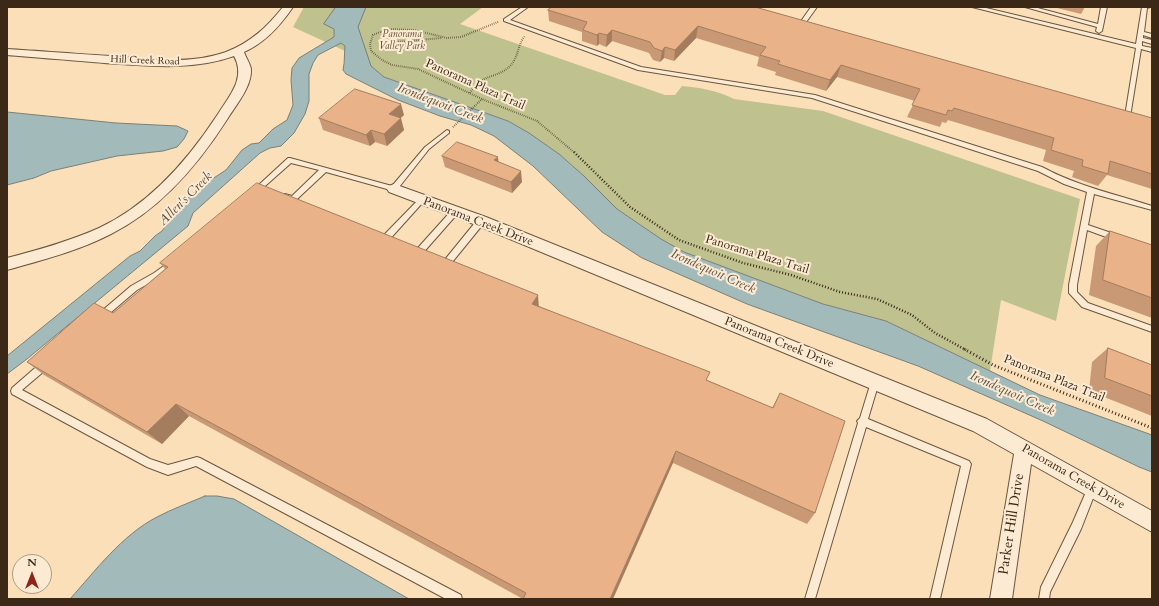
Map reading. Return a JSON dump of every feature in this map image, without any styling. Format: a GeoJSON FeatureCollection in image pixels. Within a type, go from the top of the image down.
{"type":"FeatureCollection","features":[{"type":"Feature","properties":{"kind":"street","name":"Hill Creek Road"},"geometry":{"type":"LineString","coordinates":[[7,52],[174,64],[217,58],[238,52],[265,34],[288,7]]}},
{"type":"Feature","properties":{"kind":"street"},"geometry":{"type":"LineString","coordinates":[[7,264],[79,241],[118,224],[143,208],[166,188],[208,140],[234,98],[243,81],[245,68],[238,52]]}},
{"type":"Feature","properties":{"kind":"street","name":"Panorama Creek Drive"},"geometry":{"type":"LineString","coordinates":[[394,189],[481,222],[980,425],[1152,522]]}},
{"type":"Feature","properties":{"kind":"street","name":"Parker Hill Drive"},"geometry":{"type":"LineString","coordinates":[[1001,599],[1024,450]]}},
{"type":"Feature","properties":{"kind":"lane"},"geometry":{"type":"LineString","coordinates":[[506,20],[525,7]]}},
{"type":"Feature","properties":{"kind":"lane"},"geometry":{"type":"LineString","coordinates":[[809,26],[799,23],[814,7]]}},
{"type":"Feature","properties":{"kind":"lane"},"geometry":{"type":"LineString","coordinates":[[975,7],[1152,50]]}},
{"type":"Feature","properties":{"kind":"lane"},"geometry":{"type":"LineString","coordinates":[[1028,7],[1100,26]]}},
{"type":"Feature","properties":{"kind":"lane"},"geometry":{"type":"LineString","coordinates":[[1098,36],[1104,7]]}},
{"type":"Feature","properties":{"kind":"lane"},"geometry":{"type":"LineString","coordinates":[[1120,114],[1131,117],[1141,32],[1145,8],[1147,7]]}},
{"type":"Feature","properties":{"kind":"lane"},"geometry":{"type":"LineString","coordinates":[[506,20],[640,69],[813,96],[1040,169],[1057,180],[1152,208]]}},
{"type":"Feature","properties":{"kind":"lane"},"geometry":{"type":"LineString","coordinates":[[1141,32],[1152,36]]}},
{"type":"Feature","properties":{"kind":"lane"},"geometry":{"type":"LineString","coordinates":[[1140,39],[1152,42]]}},
{"type":"Feature","properties":{"kind":"lane"},"geometry":{"type":"LineString","coordinates":[[248,197],[263,188],[290,160],[394,189],[427,148],[446,132]]}},
{"type":"Feature","properties":{"kind":"lane"},"geometry":{"type":"LineString","coordinates":[[280,194],[293,199],[324,170]]}},
{"type":"Feature","properties":{"kind":"lane"},"geometry":{"type":"LineString","coordinates":[[1091,191],[1073,285],[1073,292],[1085,305],[1152,329]]}},
{"type":"Feature","properties":{"kind":"lane"},"geometry":{"type":"LineString","coordinates":[[386,238],[422,200]]}},
{"type":"Feature","properties":{"kind":"lane"},"geometry":{"type":"LineString","coordinates":[[419,252],[455,212]]}},
{"type":"Feature","properties":{"kind":"lane"},"geometry":{"type":"LineString","coordinates":[[446,264],[481,222]]}},
{"type":"Feature","properties":{"kind":"lane"},"geometry":{"type":"LineString","coordinates":[[1084,226],[1125,240]]}},
{"type":"Feature","properties":{"kind":"lane"},"geometry":{"type":"LineString","coordinates":[[92,324],[134,288],[157,275],[182,254]]}},
{"type":"Feature","properties":{"kind":"lane"},"geometry":{"type":"LineString","coordinates":[[51,360],[15,391],[147,462],[168,470],[197,461],[457,599]]}},
{"type":"Feature","properties":{"kind":"lane"},"geometry":{"type":"LineString","coordinates":[[810,599],[862,421],[875,382]]}},
{"type":"Feature","properties":{"kind":"lane"},"geometry":{"type":"LineString","coordinates":[[862,421],[966,464],[935,599]]}},
{"type":"Feature","properties":{"kind":"lane"},"geometry":{"type":"LineString","coordinates":[[1044,599],[1045,591],[1078,525],[1092,488]]}},
{"type":"Feature","properties":{"kind":"path","name":"Panorama Plaza Trail"},"geometry":{"type":"LineString","coordinates":[[506,20],[466,35],[447,38],[414,30],[388,29],[373,35],[370,44],[371,52],[392,65],[418,69],[482,99],[536,121],[570,148],[630,207],[679,240],[743,263],[791,275],[840,292],[877,299],[912,315],[935,333],[993,365],[1152,428]]}},
{"type":"Feature","properties":{"kind":"path"},"geometry":{"type":"LineString","coordinates":[[470,93],[475,83],[483,78],[502,73],[514,61],[519,42],[534,30]]}},
{"type":"Feature","properties":{"kind":"path"},"geometry":{"type":"LineString","coordinates":[[396,42],[447,38]]}},
{"type":"Feature","properties":{"kind":"path"},"geometry":{"type":"LineString","coordinates":[[458,123],[482,99]]}},
{"type":"Feature","properties":{"kind":"green space","name":"Panorama Valley Park"},"geometry":{"type":"Polygon","coordinates":[[[304,7],[483,7],[460,24],[665,95],[675,95],[682,86],[715,91],[734,99],[823,111],[1080,199],[1056,321],[1001,300],[990,371],[886,321],[823,304],[684,252],[661,239],[617,209],[584,176],[559,154],[529,133],[508,121],[384,77],[371,66],[369,62],[293,27],[304,7]]]}},
{"type":"Feature","properties":{"kind":"water","name":"Irondequoit Creek"},"geometry":{"type":"Polygon","coordinates":[[[336,7],[366,7],[358,27],[371,66],[384,77],[508,121],[529,133],[559,154],[584,176],[617,209],[661,239],[684,252],[823,304],[886,321],[1040,395],[1152,435],[1152,472],[1043,421],[918,366],[747,304],[642,258],[602,232],[533,166],[494,136],[471,125],[440,116],[398,100],[346,74],[343,70],[345,46],[341,43],[318,55],[313,63],[309,74],[309,101],[305,114],[294,133],[281,146],[270,148],[260,153],[193,213],[188,226],[7,374],[7,356],[130,256],[140,251],[162,231],[180,206],[200,187],[226,170],[242,150],[251,144],[259,143],[273,129],[287,120],[293,105],[291,80],[292,68],[299,58],[334,37],[334,29],[324,24],[336,7]]]}},
{"type":"Feature","properties":{"kind":"water"},"geometry":{"type":"Polygon","coordinates":[[[7,112],[116,123],[177,126],[188,131],[184,139],[177,147],[163,151],[117,156],[51,171],[34,178],[7,185],[7,112]]]}},
{"type":"Feature","properties":{"kind":"water"},"geometry":{"type":"Polygon","coordinates":[[[205,496],[217,496],[234,499],[409,599],[70,599],[99,565],[132,533],[157,517],[205,496]]]}},
{"type":"Feature","properties":{"kind":"building"},"geometry":{"type":"Polygon","coordinates":[[[552,7],[755,7],[1152,118],[1152,174],[1110,161],[1108,174],[1082,166],[1083,160],[1051,150],[1054,138],[954,108],[952,111],[948,110],[946,115],[912,105],[920,89],[841,65],[830,80],[778,64],[780,61],[760,55],[766,47],[698,26],[675,50],[665,47],[662,51],[654,48],[650,42],[612,30],[607,35],[599,33],[597,35],[583,30],[587,22],[548,10],[552,7]]]}},
{"type":"Feature","properties":{"kind":"building"},"geometry":{"type":"Polygon","coordinates":[[[355,89],[401,104],[389,114],[401,118],[384,134],[371,130],[366,135],[319,118],[355,89]]]}},
{"type":"Feature","properties":{"kind":"building"},"geometry":{"type":"Polygon","coordinates":[[[457,142],[498,157],[494,160],[521,171],[511,182],[442,156],[457,142]]]}},
{"type":"Feature","properties":{"kind":"building"},"geometry":{"type":"Polygon","coordinates":[[[257,183],[538,295],[532,304],[710,372],[706,380],[773,408],[780,393],[845,421],[815,513],[676,451],[610,599],[523,599],[526,593],[176,404],[147,432],[27,362],[94,303],[113,313],[168,267],[160,263],[257,183]]]}},
{"type":"Feature","properties":{"kind":"building"},"geometry":{"type":"Polygon","coordinates":[[[1110,231],[1152,245],[1152,298],[1103,280],[1110,231]]]}},
{"type":"Feature","properties":{"kind":"building"},"geometry":{"type":"Polygon","coordinates":[[[1108,348],[1152,365],[1152,396],[1105,378],[1108,348]]]}},
{"type":"Feature","properties":{"kind":"water label","name":"Allen's Creek"},"geometry":{"type":"Point","coordinates":[186,199]}}]}
